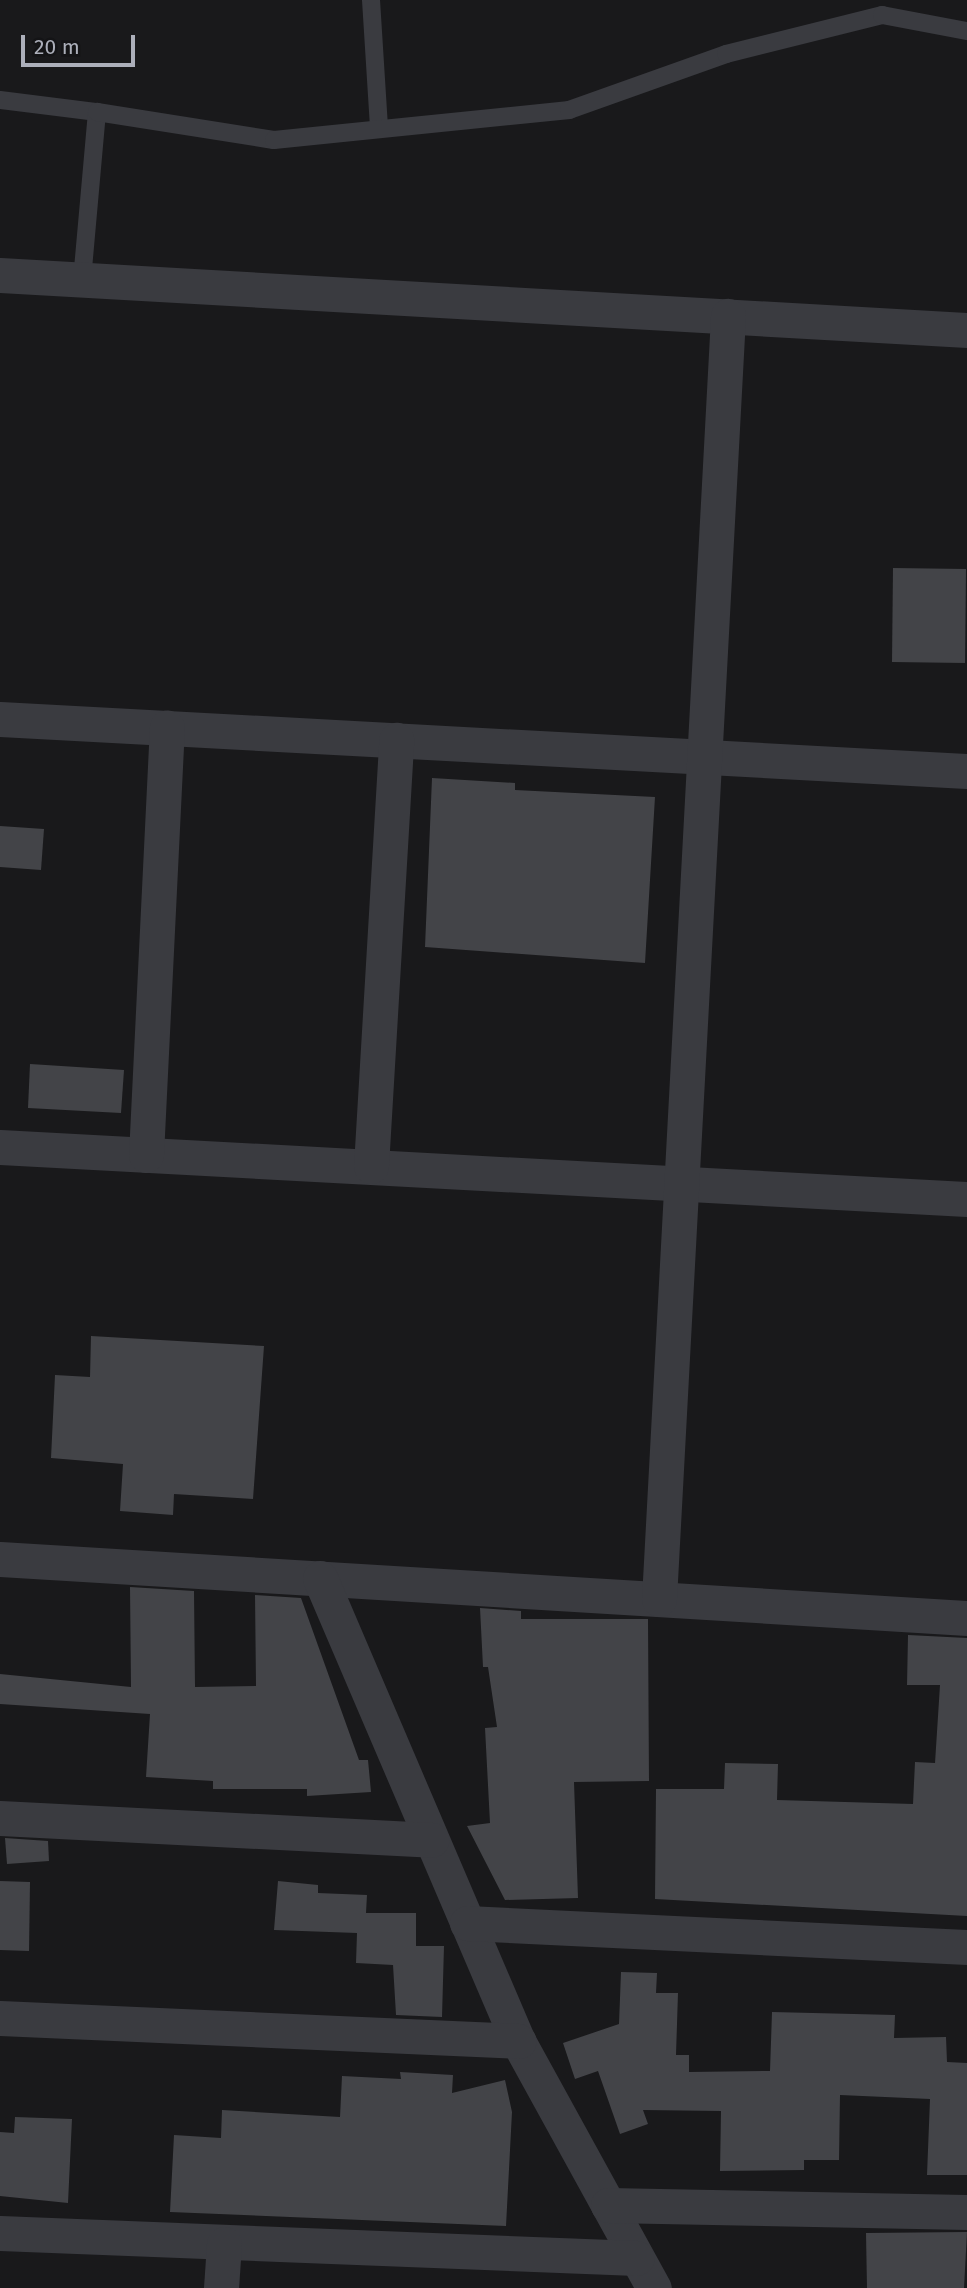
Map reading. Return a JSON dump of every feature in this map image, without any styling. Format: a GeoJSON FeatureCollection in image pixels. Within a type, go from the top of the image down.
{"type":"FeatureCollection","features":[{"type":"Feature","properties":{"kind":"street"},"geometry":{"type":"LineString","coordinates":[[0,275],[967,330]]}},
{"type":"Feature","properties":{"kind":"street"},"geometry":{"type":"LineString","coordinates":[[659,1599],[729,316]]}},
{"type":"Feature","properties":{"kind":"street"},"geometry":{"type":"LineString","coordinates":[[0,719],[967,771]]}},
{"type":"Feature","properties":{"kind":"street"},"geometry":{"type":"LineString","coordinates":[[146,1155],[167,728]]}},
{"type":"Feature","properties":{"kind":"street"},"geometry":{"type":"LineString","coordinates":[[371,1166],[396,740]]}},
{"type":"Feature","properties":{"kind":"street"},"geometry":{"type":"LineString","coordinates":[[0,1147],[967,1199]]}},
{"type":"Feature","properties":{"kind":"street"},"geometry":{"type":"LineString","coordinates":[[0,1559],[967,1618]]}},
{"type":"Feature","properties":{"kind":"street"},"geometry":{"type":"LineString","coordinates":[[320,1578],[518,2042],[645,2273]]}},
{"type":"Feature","properties":{"kind":"street"},"geometry":{"type":"LineString","coordinates":[[0,1818],[431,1840]]}},
{"type":"Feature","properties":{"kind":"street"},"geometry":{"type":"LineString","coordinates":[[467,1923],[967,1947]]}},
{"type":"Feature","properties":{"kind":"street"},"geometry":{"type":"LineString","coordinates":[[0,2018],[518,2042]]}},
{"type":"Feature","properties":{"kind":"street"},"geometry":{"type":"LineString","coordinates":[[608,2205],[967,2211]]}},
{"type":"Feature","properties":{"kind":"street"},"geometry":{"type":"LineString","coordinates":[[0,2233],[224,2244],[645,2273]]}},
{"type":"Feature","properties":{"kind":"street"},"geometry":{"type":"LineString","coordinates":[[221,2288],[224,2244]]}},
{"type":"Feature","properties":{"kind":"lane"},"geometry":{"type":"LineString","coordinates":[[371,0],[379,128]]}},
{"type":"Feature","properties":{"kind":"lane"},"geometry":{"type":"LineString","coordinates":[[0,100],[97,111],[274,140],[569,110],[726,54],[882,15],[967,31]]}},
{"type":"Feature","properties":{"kind":"lane"},"geometry":{"type":"LineString","coordinates":[[82,280],[97,111]]}},
{"type":"Feature","properties":{"kind":"building"},"geometry":{"type":"Polygon","coordinates":[[[893,568],[966,569],[965,663],[892,662],[893,568]]]}},
{"type":"Feature","properties":{"kind":"building"},"geometry":{"type":"Polygon","coordinates":[[[432,778],[515,783],[515,790],[655,797],[645,963],[425,947],[432,778]]]}},
{"type":"Feature","properties":{"kind":"building"},"geometry":{"type":"Polygon","coordinates":[[[0,826],[44,829],[41,870],[0,867],[0,826]]]}},
{"type":"Feature","properties":{"kind":"building"},"geometry":{"type":"Polygon","coordinates":[[[30,1064],[124,1070],[121,1113],[28,1108],[30,1064]]]}},
{"type":"Feature","properties":{"kind":"building"},"geometry":{"type":"Polygon","coordinates":[[[91,1336],[264,1346],[253,1499],[174,1494],[173,1515],[120,1511],[123,1464],[51,1458],[55,1375],[90,1377],[91,1336]]]}},
{"type":"Feature","properties":{"kind":"building"},"geometry":{"type":"Polygon","coordinates":[[[130,1587],[194,1591],[195,1687],[256,1686],[255,1595],[301,1598],[359,1760],[368,1760],[371,1792],[307,1796],[307,1789],[213,1789],[213,1781],[146,1777],[150,1714],[0,1704],[0,1674],[131,1687],[130,1587]]]}},
{"type":"Feature","properties":{"kind":"building"},"geometry":{"type":"Polygon","coordinates":[[[480,1608],[521,1611],[521,1619],[648,1619],[649,1781],[574,1782],[578,1898],[505,1900],[467,1826],[490,1823],[485,1728],[497,1727],[488,1667],[483,1667],[480,1608]]]}},
{"type":"Feature","properties":{"kind":"building"},"geometry":{"type":"Polygon","coordinates":[[[908,1635],[967,1638],[967,1916],[655,1899],[656,1789],[724,1789],[725,1763],[778,1764],[777,1800],[913,1804],[915,1762],[935,1763],[940,1685],[907,1685],[908,1635]]]}},
{"type":"Feature","properties":{"kind":"building"},"geometry":{"type":"Polygon","coordinates":[[[5,1838],[48,1841],[49,1861],[7,1864],[5,1838]]]}},
{"type":"Feature","properties":{"kind":"building"},"geometry":{"type":"Polygon","coordinates":[[[0,1881],[30,1882],[29,1951],[0,1950],[0,1881]]]}},
{"type":"Feature","properties":{"kind":"building"},"geometry":{"type":"Polygon","coordinates":[[[278,1881],[318,1885],[318,1893],[367,1895],[366,1913],[416,1913],[416,1946],[444,1946],[442,2017],[396,2015],[393,1965],[356,1963],[357,1933],[274,1930],[278,1881]]]}},
{"type":"Feature","properties":{"kind":"building"},"geometry":{"type":"Polygon","coordinates":[[[621,1972],[657,1973],[656,1993],[678,1993],[676,2055],[689,2055],[689,2072],[770,2071],[772,2012],[895,2015],[894,2038],[946,2037],[947,2062],[967,2063],[967,2175],[927,2175],[930,2099],[840,2095],[839,2160],[804,2160],[804,2170],[720,2171],[721,2111],[643,2110],[648,2124],[620,2134],[598,2071],[575,2079],[563,2043],[619,2024],[621,1972]]]}},
{"type":"Feature","properties":{"kind":"building"},"geometry":{"type":"Polygon","coordinates":[[[400,2072],[453,2075],[452,2093],[505,2080],[512,2112],[506,2226],[170,2212],[174,2135],[221,2138],[222,2110],[340,2117],[342,2076],[401,2079],[400,2072]]]}},
{"type":"Feature","properties":{"kind":"building"},"geometry":{"type":"Polygon","coordinates":[[[15,2117],[72,2119],[68,2203],[0,2196],[0,2132],[14,2133],[15,2117]]]}},
{"type":"Feature","properties":{"kind":"building"},"geometry":{"type":"Polygon","coordinates":[[[967,2232],[964,2288],[867,2288],[866,2233],[967,2232]]]}}]}
